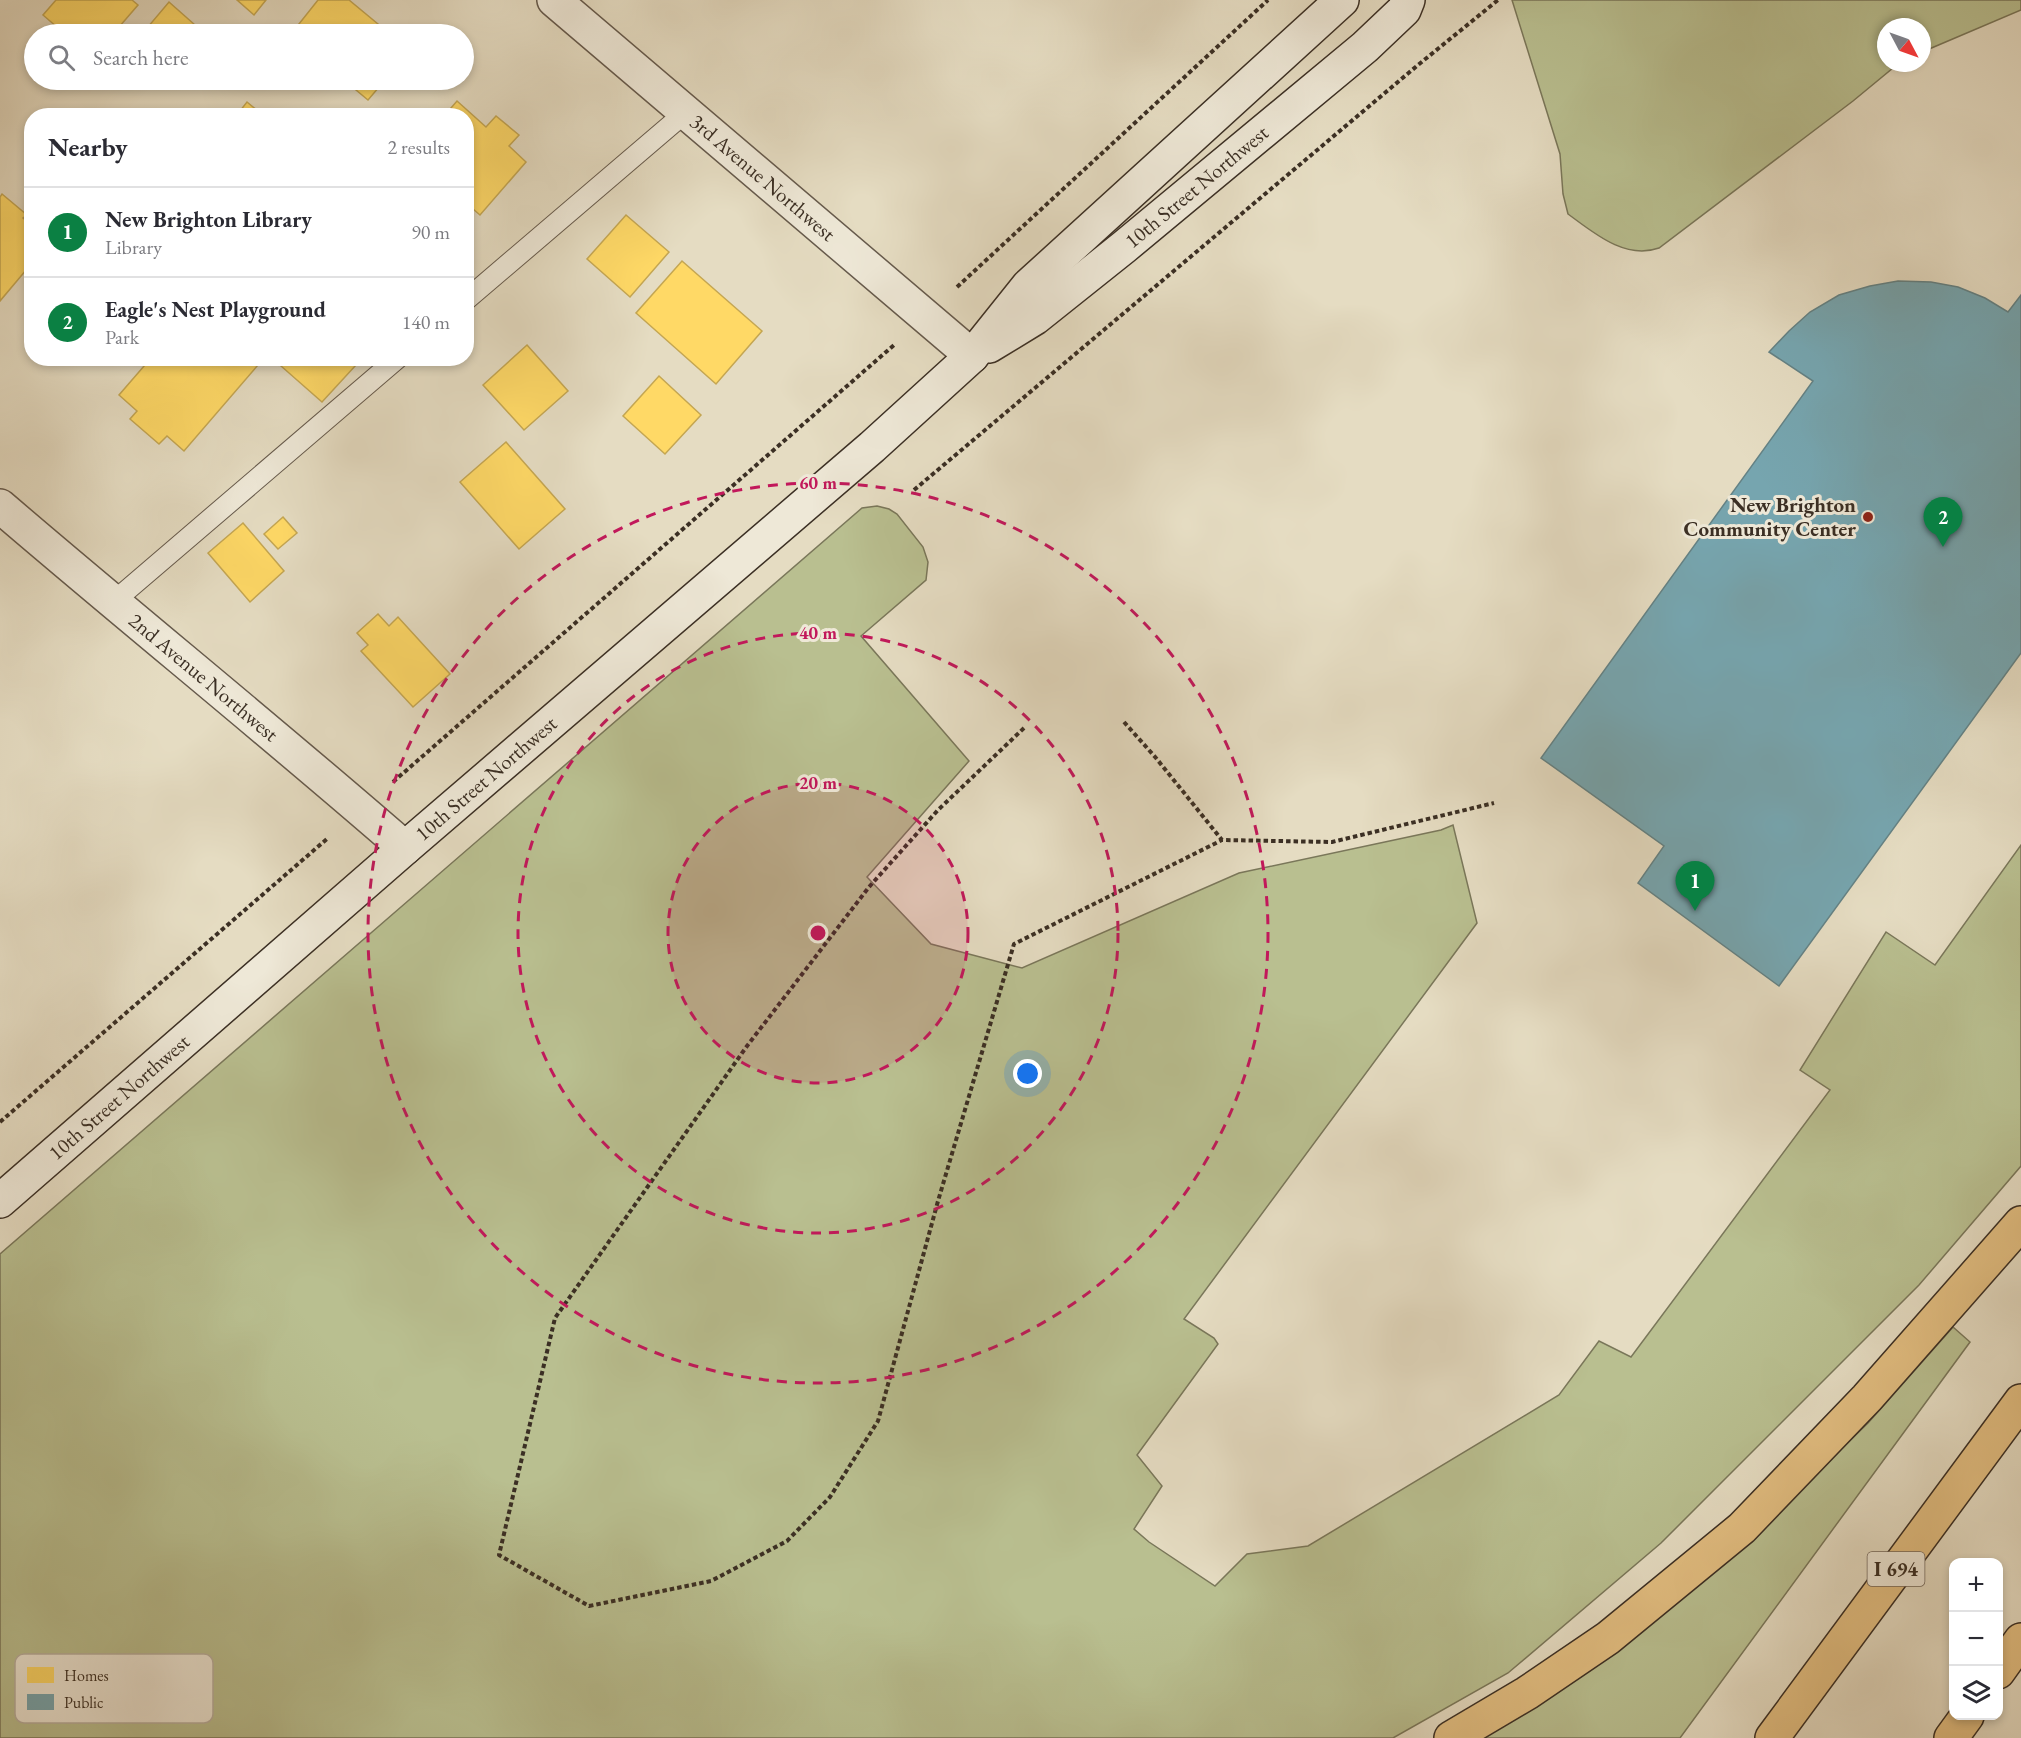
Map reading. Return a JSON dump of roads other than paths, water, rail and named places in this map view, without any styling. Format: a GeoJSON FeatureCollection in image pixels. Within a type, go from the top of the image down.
{"type":"FeatureCollection","features":[{"type":"Feature","properties":{"kind":"highway"},"geometry":{"type":"LineString","coordinates":[[1451,1738],[1527,1693],[1608,1638],[1742,1528],[1867,1398],[2021,1222]]}},
{"type":"Feature","properties":{"kind":"highway","name":"I 694"},"geometry":{"type":"LineString","coordinates":[[1772,1738],[2021,1401]]}},
{"type":"Feature","properties":{"kind":"highway"},"geometry":{"type":"LineString","coordinates":[[2002,1666],[2021,1640]]}},
{"type":"Feature","properties":{"kind":"highway"},"geometry":{"type":"LineString","coordinates":[[1951,1738],[1964,1720]]}},
{"type":"Feature","properties":{"kind":"street","name":"3rd Avenue Northwest"},"geometry":{"type":"LineString","coordinates":[[554,0],[972,356]]}},
{"type":"Feature","properties":{"kind":"street","name":"10th Street Northwest"},"geometry":{"type":"LineString","coordinates":[[0,1201],[405,848],[872,447],[972,356],[1028,286],[1342,0]]}},
{"type":"Feature","properties":{"kind":"street","name":"10th Street Northwest"},"geometry":{"type":"LineString","coordinates":[[972,356],[1035,318],[1124,247],[1365,47],[1404,10],[1408,0]]}},
{"type":"Feature","properties":{"kind":"street","name":"2nd Avenue Northwest"},"geometry":{"type":"LineString","coordinates":[[0,506],[112,603],[262,725],[405,848]]}},
{"type":"Feature","properties":{"kind":"lane"},"geometry":{"type":"LineString","coordinates":[[474,293],[686,112]]}},
{"type":"Feature","properties":{"kind":"lane"},"geometry":{"type":"LineString","coordinates":[[112,603],[389,366]]}},
{"type":"Feature","properties":{"kind":"place","name":"New Brighton Community Center"},"geometry":{"type":"Point","coordinates":[1868,517]}},
{"type":"Feature","properties":{"kind":"place","name":"Eagle's Nest Playground"},"geometry":{"type":"Point","coordinates":[1943,547]}},
{"type":"Feature","properties":{"kind":"place","name":"New Brighton Library"},"geometry":{"type":"Point","coordinates":[1695,911]}}]}
